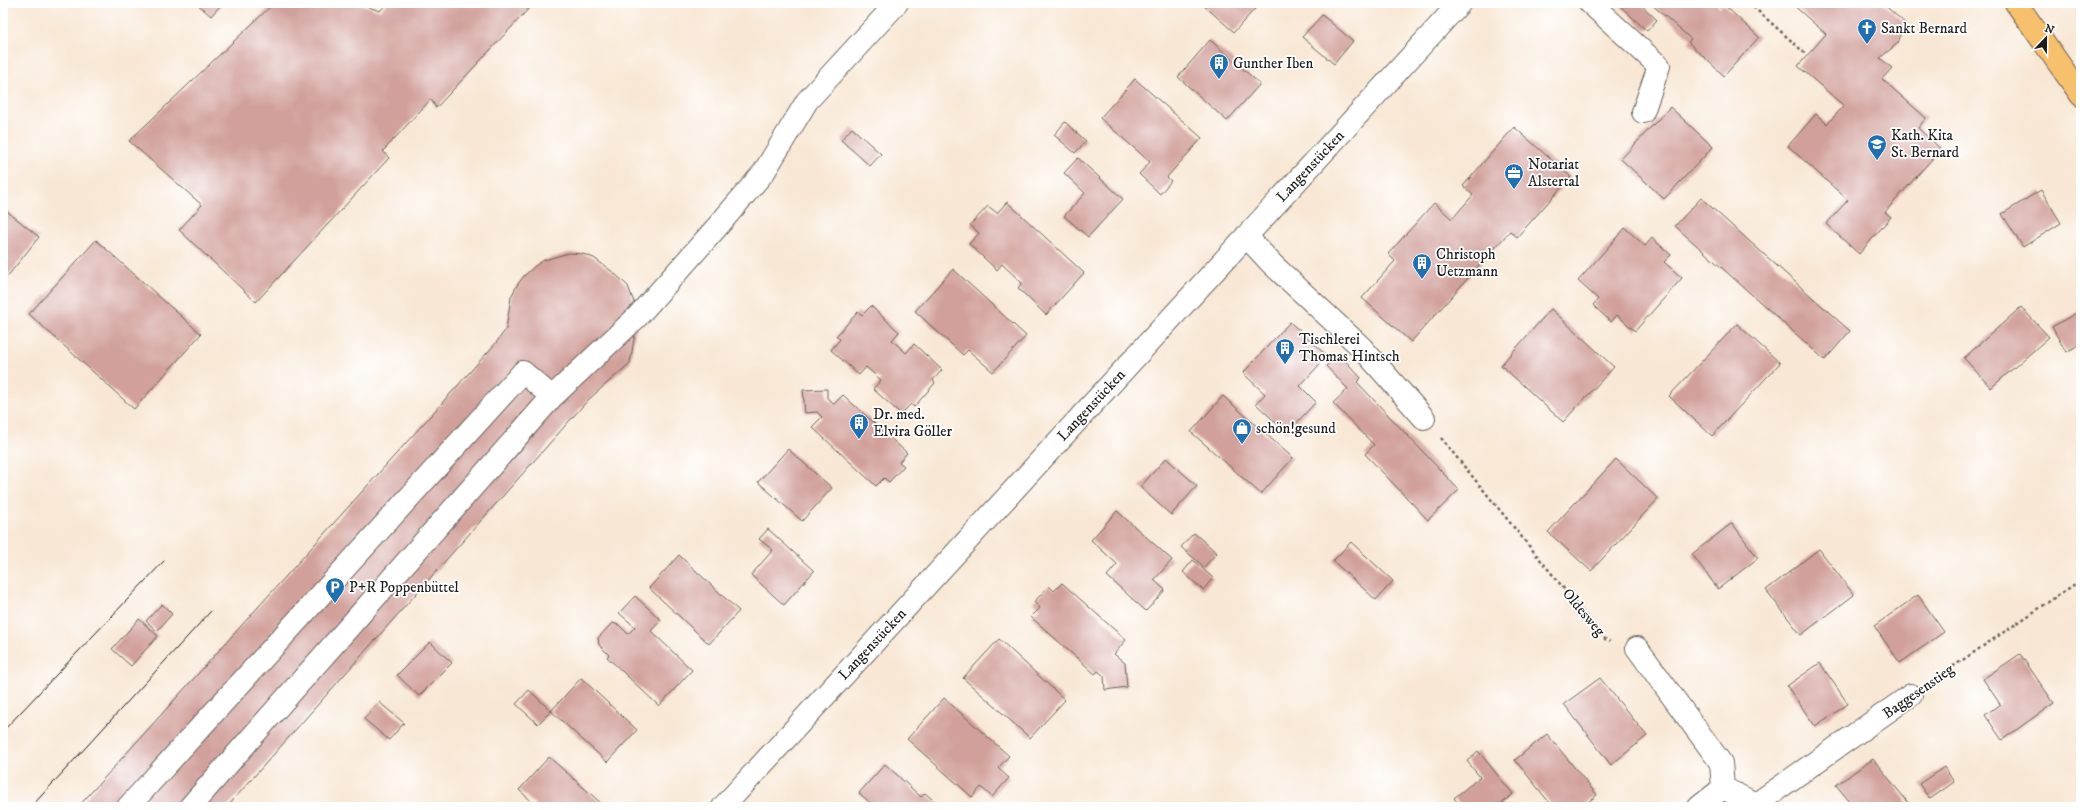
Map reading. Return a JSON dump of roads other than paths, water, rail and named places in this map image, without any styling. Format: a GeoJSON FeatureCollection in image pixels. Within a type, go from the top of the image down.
{"type":"FeatureCollection","features":[{"type":"Feature","properties":{"kind":"main road"},"geometry":{"type":"LineString","coordinates":[[2016,3],[2081,95]]}},
{"type":"Feature","properties":{"kind":"street"},"geometry":{"type":"LineString","coordinates":[[190,807],[552,397],[637,317],[717,227],[764,172],[807,101],[896,3]]}},
{"type":"Feature","properties":{"kind":"street","name":"Langenstücken"},"geometry":{"type":"LineString","coordinates":[[723,807],[1460,3]]}},
{"type":"Feature","properties":{"kind":"street"},"geometry":{"type":"LineString","coordinates":[[1590,3],[1659,66],[1643,112]]}},
{"type":"Feature","properties":{"kind":"street"},"geometry":{"type":"LineString","coordinates":[[1246,236],[1272,264],[1361,347],[1424,418]]}},
{"type":"Feature","properties":{"kind":"street"},"geometry":{"type":"LineString","coordinates":[[128,807],[523,372],[552,397]]}},
{"type":"Feature","properties":{"kind":"street"},"geometry":{"type":"LineString","coordinates":[[1637,648],[1720,763],[1723,788]]}},
{"type":"Feature","properties":{"kind":"street","name":"Baggesenstieg"},"geometry":{"type":"LineString","coordinates":[[1757,806],[1911,695]]}},
{"type":"Feature","properties":{"kind":"street"},"geometry":{"type":"LineString","coordinates":[[1723,788],[1757,806]]}},
{"type":"Feature","properties":{"kind":"street"},"geometry":{"type":"LineString","coordinates":[[1700,807],[1723,788]]}},
{"type":"Feature","properties":{"kind":"tram line"},"geometry":{"type":"LineString","coordinates":[[3,731],[164,561]]}},
{"type":"Feature","properties":{"kind":"tram line"},"geometry":{"type":"LineString","coordinates":[[31,807],[211,611]]}},
{"type":"Feature","properties":{"kind":"place","name":"Sankt Bernard"},"geometry":{"type":"Point","coordinates":[1867,45]}},
{"type":"Feature","properties":{"kind":"place","name":"Gunther Iben"},"geometry":{"type":"Point","coordinates":[1219,80]}},
{"type":"Feature","properties":{"kind":"place","name":"Kath. Kita St. Bernard"},"geometry":{"type":"Point","coordinates":[1877,161]}},
{"type":"Feature","properties":{"kind":"place","name":"Notariat Alstertal"},"geometry":{"type":"Point","coordinates":[1514,190]}},
{"type":"Feature","properties":{"kind":"place","name":"Christoph Uetzmann"},"geometry":{"type":"Point","coordinates":[1422,280]}},
{"type":"Feature","properties":{"kind":"place","name":"Tischlerei Thomas Hintsch"},"geometry":{"type":"Point","coordinates":[1285,365]}},
{"type":"Feature","properties":{"kind":"place","name":"Dr. med. Elvira Göller"},"geometry":{"type":"Point","coordinates":[859,440]}},
{"type":"Feature","properties":{"kind":"place","name":"schön!gesund"},"geometry":{"type":"Point","coordinates":[1242,445]}},
{"type":"Feature","properties":{"kind":"place","name":"P+R Poppenbüttel"},"geometry":{"type":"Point","coordinates":[335,604]}}]}
